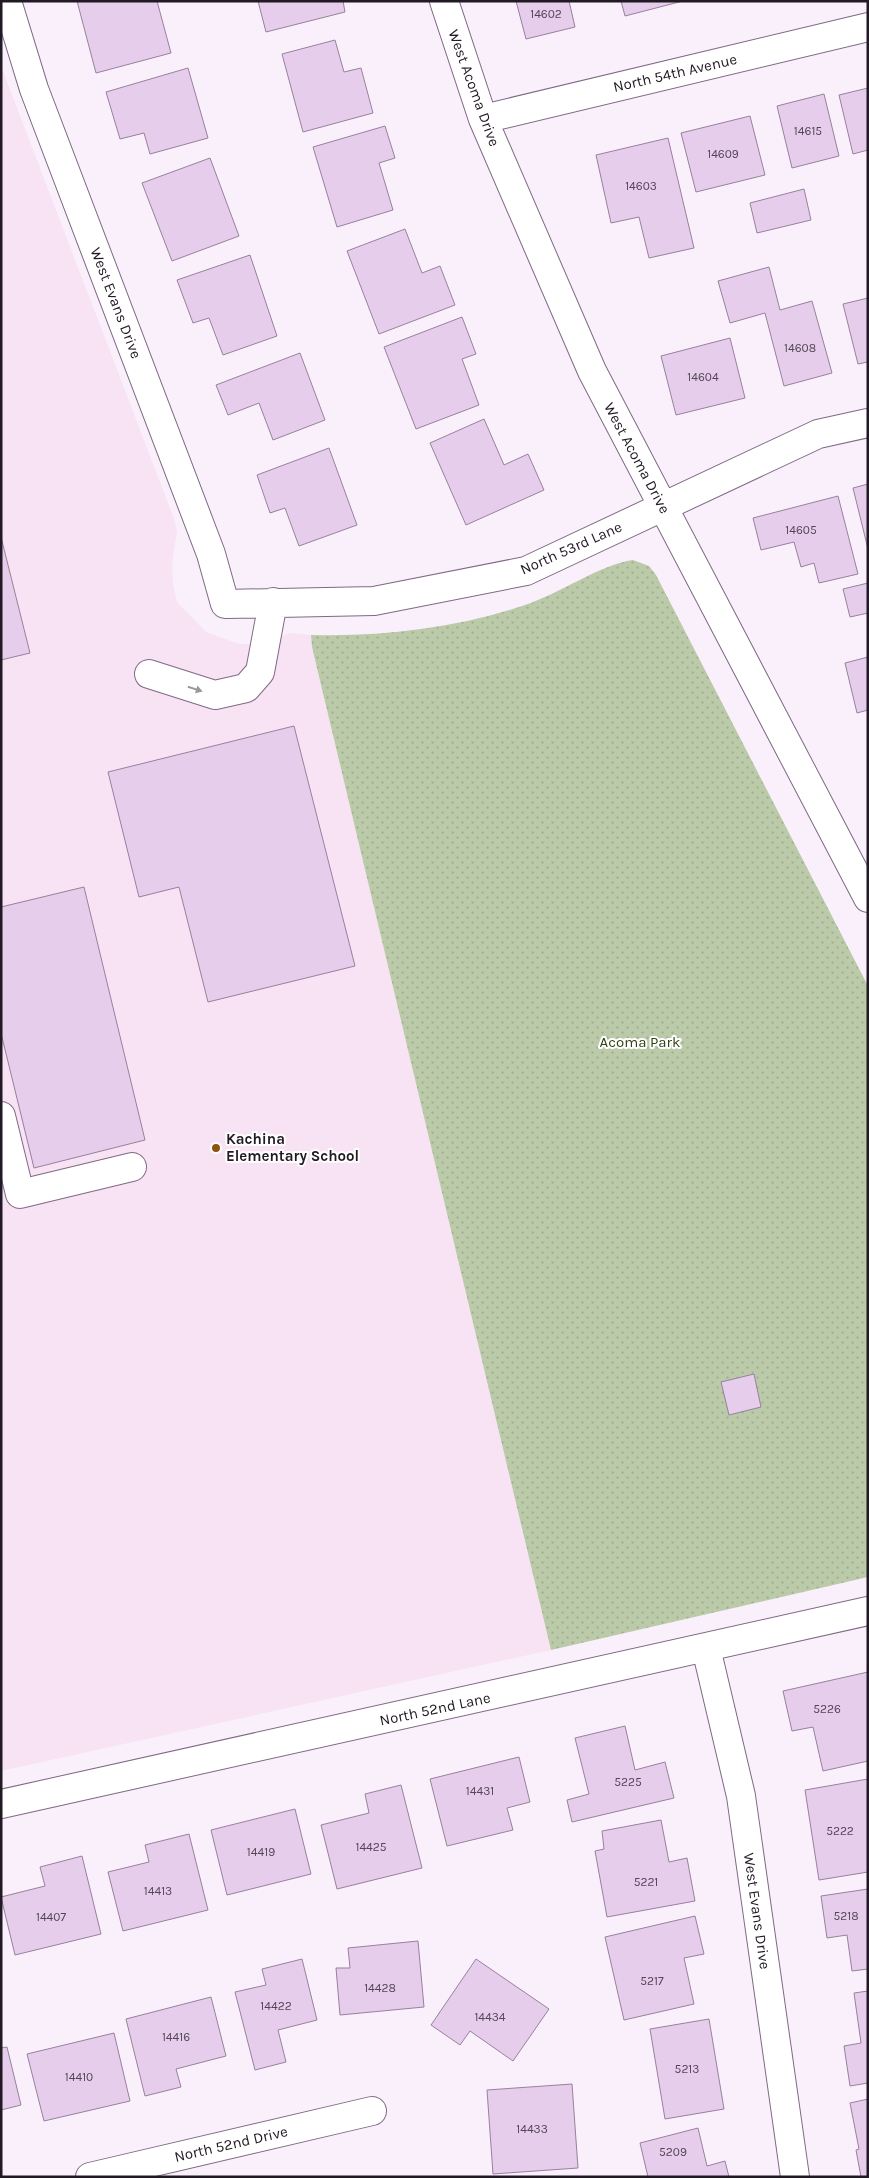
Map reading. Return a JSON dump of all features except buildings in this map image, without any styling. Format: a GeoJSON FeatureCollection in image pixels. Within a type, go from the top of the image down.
{"type":"FeatureCollection","features":[{"type":"Feature","properties":{"kind":"street","name":"West Evans Drive"},"geometry":{"type":"LineString","coordinates":[[7,1],[34,89],[211,554],[225,604]]}},
{"type":"Feature","properties":{"kind":"street","name":"West Acoma Drive"},"geometry":{"type":"LineString","coordinates":[[444,1],[483,119],[592,372],[868,898]]}},
{"type":"Feature","properties":{"kind":"street","name":"North 54th Avenue"},"geometry":{"type":"LineString","coordinates":[[483,119],[868,27]]}},
{"type":"Feature","properties":{"kind":"street","name":"North 53rd Lane"},"geometry":{"type":"LineString","coordinates":[[225,604],[374,601],[526,571],[818,434],[868,423]]}},
{"type":"Feature","properties":{"kind":"street"},"geometry":{"type":"LineString","coordinates":[[149,674],[216,695],[246,688],[260,672],[273,602]]}},
{"type":"Feature","properties":{"kind":"street"},"geometry":{"type":"LineString","coordinates":[[1,1116],[20,1194],[132,1167]]}},
{"type":"Feature","properties":{"kind":"street","name":"North 52nd Lane"},"geometry":{"type":"LineString","coordinates":[[1,1804],[868,1612]]}},
{"type":"Feature","properties":{"kind":"street","name":"West Evans Drive"},"geometry":{"type":"LineString","coordinates":[[706,1648],[741,1796],[795,2177]]}},
{"type":"Feature","properties":{"kind":"street","name":"North 52nd Drive"},"geometry":{"type":"LineString","coordinates":[[90,2177],[372,2111]]}},
{"type":"Feature","properties":{"kind":"shaded area","name":"Kachina Elementary School"},"geometry":{"type":"Polygon","coordinates":[[[1,66],[173,516],[177,531],[172,565],[173,584],[177,602],[206,632],[239,644],[255,644],[291,633],[311,635],[312,647],[551,1650],[1,1771],[1,66]]]}},
{"type":"Feature","properties":{"kind":"green space","name":"Acoma Park"},"geometry":{"type":"Polygon","coordinates":[[[633,560],[649,566],[656,575],[868,986],[868,1577],[551,1650],[312,647],[311,635],[392,632],[473,620],[525,605],[607,567],[633,560]]]}},
{"type":"Feature","properties":{"kind":"place","name":"Kachina Elementary School"},"geometry":{"type":"Point","coordinates":[216,1148]}}]}
